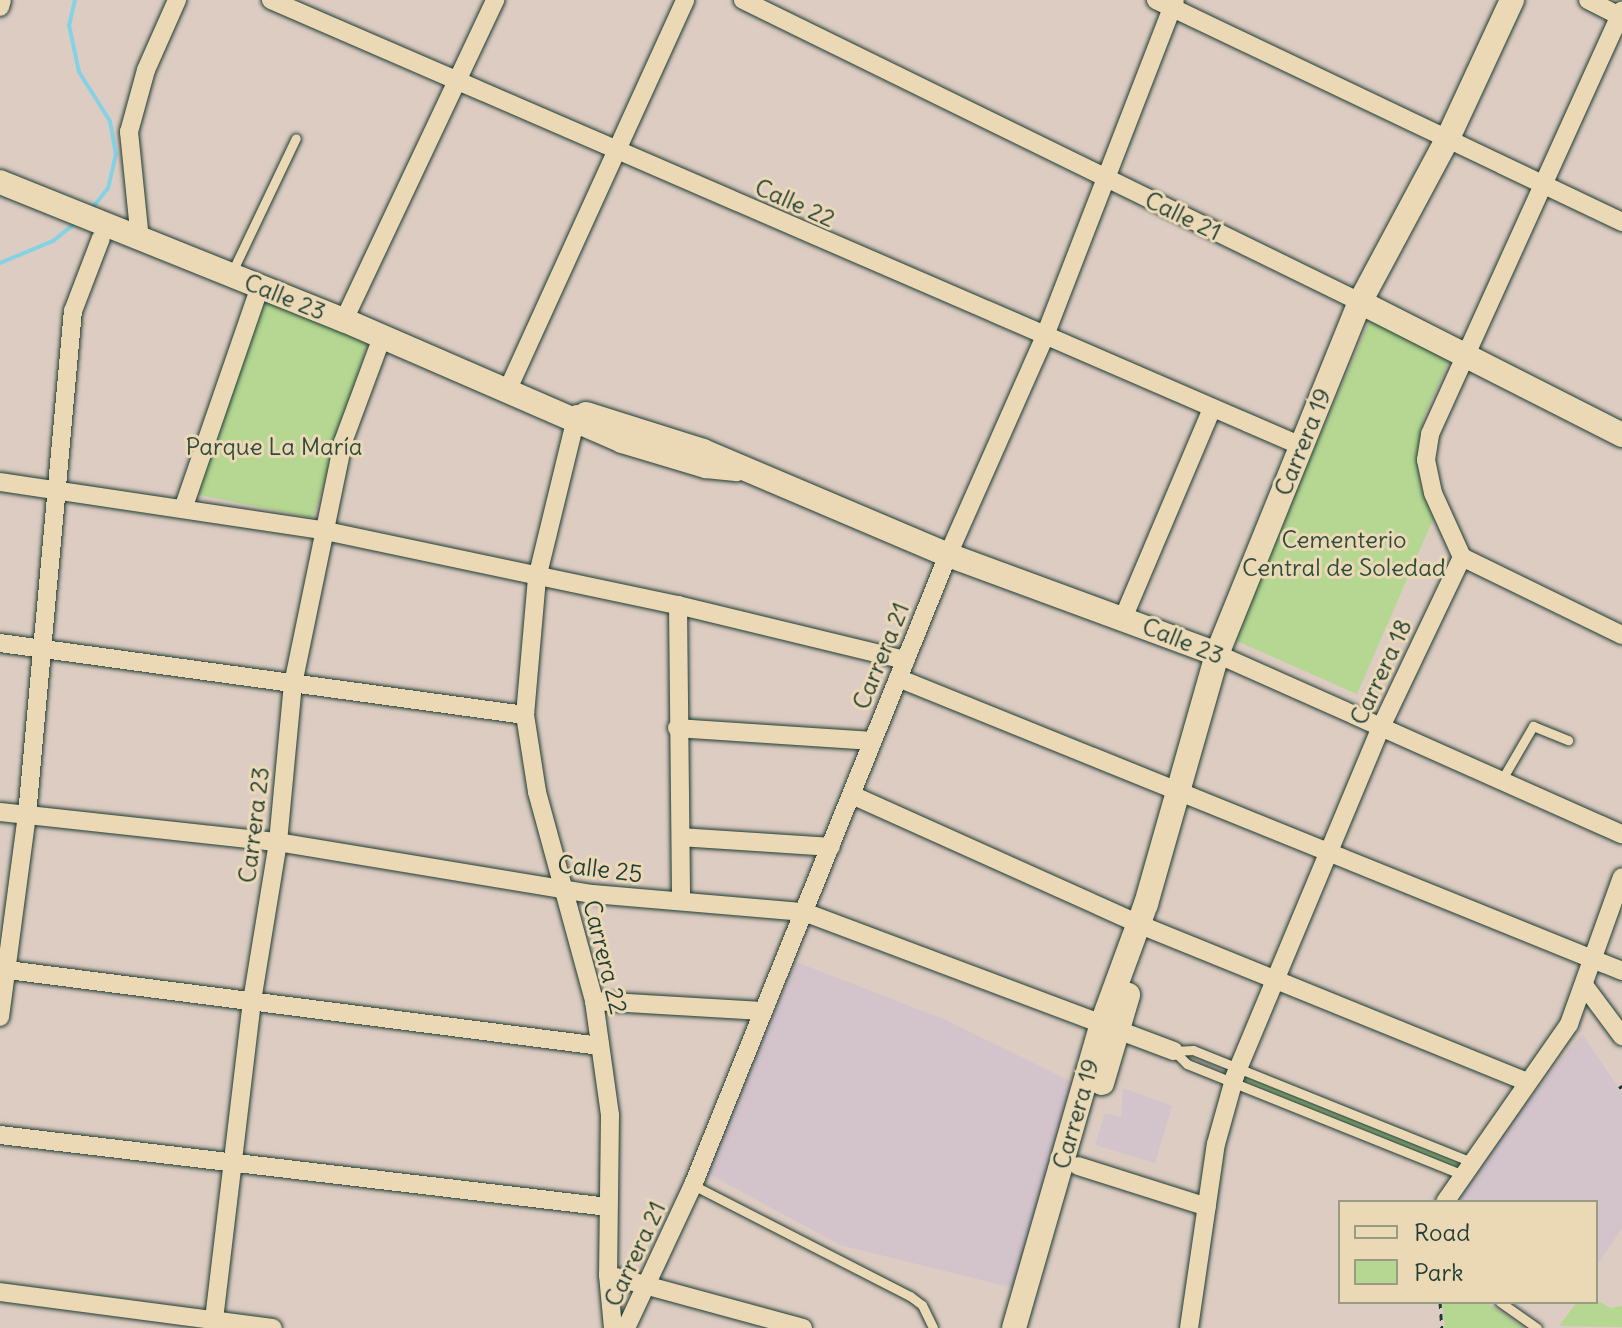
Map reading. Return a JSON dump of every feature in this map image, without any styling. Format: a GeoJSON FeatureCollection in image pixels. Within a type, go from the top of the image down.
{"type":"FeatureCollection","features":[{"type":"Feature","properties":{"kind":"street"},"geometry":{"type":"LineString","coordinates":[[0,7],[2,0]]}},
{"type":"Feature","properties":{"kind":"street"},"geometry":{"type":"LineString","coordinates":[[133,237],[129,132],[146,70],[177,0]]}},
{"type":"Feature","properties":{"kind":"street","name":"Calle 22"},"geometry":{"type":"LineString","coordinates":[[271,0],[1044,338],[1301,446]]}},
{"type":"Feature","properties":{"kind":"street"},"geometry":{"type":"LineString","coordinates":[[344,320],[455,79],[495,0]]}},
{"type":"Feature","properties":{"kind":"street"},"geometry":{"type":"LineString","coordinates":[[508,389],[685,0]]}},
{"type":"Feature","properties":{"kind":"street","name":"Calle 21"},"geometry":{"type":"LineString","coordinates":[[743,0],[1464,353],[1622,435]]}},
{"type":"Feature","properties":{"kind":"street","name":"Carrera 19"},"geometry":{"type":"LineString","coordinates":[[1014,1328],[1143,918],[1176,790],[1217,654],[1360,302],[1448,138],[1512,0]]}},
{"type":"Feature","properties":{"kind":"street"},"geometry":{"type":"LineString","coordinates":[[1588,0],[1621,15],[1464,353],[1430,434],[1426,460],[1433,493],[1462,557],[1622,635]]}},
{"type":"Feature","properties":{"kind":"street"},"geometry":{"type":"LineString","coordinates":[[1168,3],[1622,222]]}},
{"type":"Feature","properties":{"kind":"street","name":"Carrera 21"},"geometry":{"type":"LineString","coordinates":[[626,1328],[693,1185],[948,555],[1044,338],[1106,178],[1168,3]]}},
{"type":"Feature","properties":{"kind":"street","name":"Calle 23"},"geometry":{"type":"LineString","coordinates":[[0,182],[574,416],[643,428],[948,555],[1124,616],[1217,654],[1622,834]]}},
{"type":"Feature","properties":{"kind":"street"},"geometry":{"type":"LineString","coordinates":[[0,1017],[3,969],[27,815],[73,311],[101,238]]}},
{"type":"Feature","properties":{"kind":"street"},"geometry":{"type":"LineString","coordinates":[[184,506],[260,287]]}},
{"type":"Feature","properties":{"kind":"street","name":"Carrera 23"},"geometry":{"type":"LineString","coordinates":[[213,1324],[252,1001],[278,842],[293,684],[321,530],[343,442],[382,337]]}},
{"type":"Feature","properties":{"kind":"street"},"geometry":{"type":"LineString","coordinates":[[1124,616],[1212,409]]}},
{"type":"Feature","properties":{"kind":"street","name":"Carrera 22"},"geometry":{"type":"LineString","coordinates":[[574,416],[537,578],[525,715],[537,792],[594,1001],[610,1115],[608,1275],[613,1328]]}},
{"type":"Feature","properties":{"kind":"street"},"geometry":{"type":"LineString","coordinates":[[0,482],[184,506],[321,530],[537,578],[678,605],[901,669],[1176,790],[1622,971]]}},
{"type":"Feature","properties":{"kind":"street","name":"Carrera 18"},"geometry":{"type":"LineString","coordinates":[[1189,1328],[1216,1144],[1235,1076],[1381,727],[1462,557]]}},
{"type":"Feature","properties":{"kind":"street"},"geometry":{"type":"LineString","coordinates":[[678,605],[681,901]]}},
{"type":"Feature","properties":{"kind":"street"},"geometry":{"type":"LineString","coordinates":[[0,643],[525,715]]}},
{"type":"Feature","properties":{"kind":"street"},"geometry":{"type":"LineString","coordinates":[[677,728],[872,741]]}},
{"type":"Feature","properties":{"kind":"street"},"geometry":{"type":"LineString","coordinates":[[852,795],[1143,918],[1275,981],[1527,1082]]}},
{"type":"Feature","properties":{"kind":"street","name":"Calle 25"},"geometry":{"type":"LineString","coordinates":[[0,812],[278,842],[564,889],[804,912],[1174,1051]]}},
{"type":"Feature","properties":{"kind":"street"},"geometry":{"type":"LineString","coordinates":[[681,837],[831,847]]}},
{"type":"Feature","properties":{"kind":"street"},"geometry":{"type":"LineString","coordinates":[[1446,1200],[1569,1024],[1622,877]]}},
{"type":"Feature","properties":{"kind":"street"},"geometry":{"type":"LineString","coordinates":[[3,969],[600,1046]]}},
{"type":"Feature","properties":{"kind":"street"},"geometry":{"type":"LineString","coordinates":[[1584,985],[1622,1036]]}},
{"type":"Feature","properties":{"kind":"street"},"geometry":{"type":"LineString","coordinates":[[594,1001],[762,1011]]}},
{"type":"Feature","properties":{"kind":"street","name":"Carrera 19"},"geometry":{"type":"LineString","coordinates":[[1029,1328],[1078,1166],[1109,1029]]}},
{"type":"Feature","properties":{"kind":"street"},"geometry":{"type":"LineString","coordinates":[[0,1135],[233,1159],[608,1207]]}},
{"type":"Feature","properties":{"kind":"street"},"geometry":{"type":"LineString","coordinates":[[1078,1166],[1207,1207]]}},
{"type":"Feature","properties":{"kind":"street"},"geometry":{"type":"LineString","coordinates":[[608,1275],[770,1324],[803,1328]]}},
{"type":"Feature","properties":{"kind":"street"},"geometry":{"type":"LineString","coordinates":[[0,1292],[213,1324],[273,1328]]}},
{"type":"Feature","properties":{"kind":"lane"},"geometry":{"type":"LineString","coordinates":[[231,275],[296,138]]}},
{"type":"Feature","properties":{"kind":"lane"},"geometry":{"type":"LineString","coordinates":[[1501,781],[1533,726],[1568,740]]}},
{"type":"Feature","properties":{"kind":"lane","name":"Calle 25"},"geometry":{"type":"LineString","coordinates":[[1174,1051],[1193,1050],[1235,1076],[1467,1169]]}},
{"type":"Feature","properties":{"kind":"lane","name":"Calle 25"},"geometry":{"type":"LineString","coordinates":[[1235,1076],[1467,1169]]}},
{"type":"Feature","properties":{"kind":"lane"},"geometry":{"type":"LineString","coordinates":[[693,1185],[910,1296],[922,1305],[933,1328]]}},
{"type":"Feature","properties":{"kind":"lane"},"geometry":{"type":"LineString","coordinates":[[1503,1304],[1537,1328]]}},
{"type":"Feature","properties":{"kind":"path"},"geometry":{"type":"LineString","coordinates":[[1440,1304],[1442,1328]]}},
{"type":"Feature","properties":{"kind":"shaded area"},"geometry":{"type":"Polygon","coordinates":[[[796,962],[946,1020],[1074,1083],[1014,1288],[840,1245],[707,1173],[796,962]]]}},
{"type":"Feature","properties":{"kind":"shaded area"},"geometry":{"type":"Polygon","coordinates":[[[1582,1034],[1622,1093],[1622,1228],[1598,1264],[1598,1200],[1457,1200],[1495,1142],[1582,1034]]]}},
{"type":"Feature","properties":{"kind":"shaded area"},"geometry":{"type":"Polygon","coordinates":[[[1123,1088],[1172,1106],[1155,1163],[1095,1145],[1105,1113],[1121,1117],[1123,1088]]]}},
{"type":"Feature","properties":{"kind":"green space","name":"Parque La María"},"geometry":{"type":"Polygon","coordinates":[[[264,298],[368,342],[313,518],[195,494],[264,298]]]}},
{"type":"Feature","properties":{"kind":"green space","name":"Cementerio Central de Soledad"},"geometry":{"type":"Polygon","coordinates":[[[1370,320],[1450,359],[1424,416],[1417,459],[1420,483],[1435,515],[1357,694],[1232,639],[1370,320]]]}},
{"type":"Feature","properties":{"kind":"green space"},"geometry":{"type":"Polygon","coordinates":[[[1244,1076],[1459,1163],[1457,1168],[1242,1081],[1244,1076]]]}},
{"type":"Feature","properties":{"kind":"green space"},"geometry":{"type":"Polygon","coordinates":[[[1598,1301],[1611,1308],[1622,1306],[1622,1327],[1559,1326],[1576,1304],[1598,1304],[1598,1301]]]}},
{"type":"Feature","properties":{"kind":"green space"},"geometry":{"type":"Polygon","coordinates":[[[1442,1304],[1489,1304],[1524,1328],[1445,1328],[1442,1304]]]}},
{"type":"Feature","properties":{"kind":"waterway"},"geometry":{"type":"LineString","coordinates":[[75,0],[69,25],[79,72],[110,121],[116,154],[108,188],[91,210]]}},
{"type":"Feature","properties":{"kind":"waterway"},"geometry":{"type":"LineString","coordinates":[[0,263],[53,241],[75,223]]}}]}
